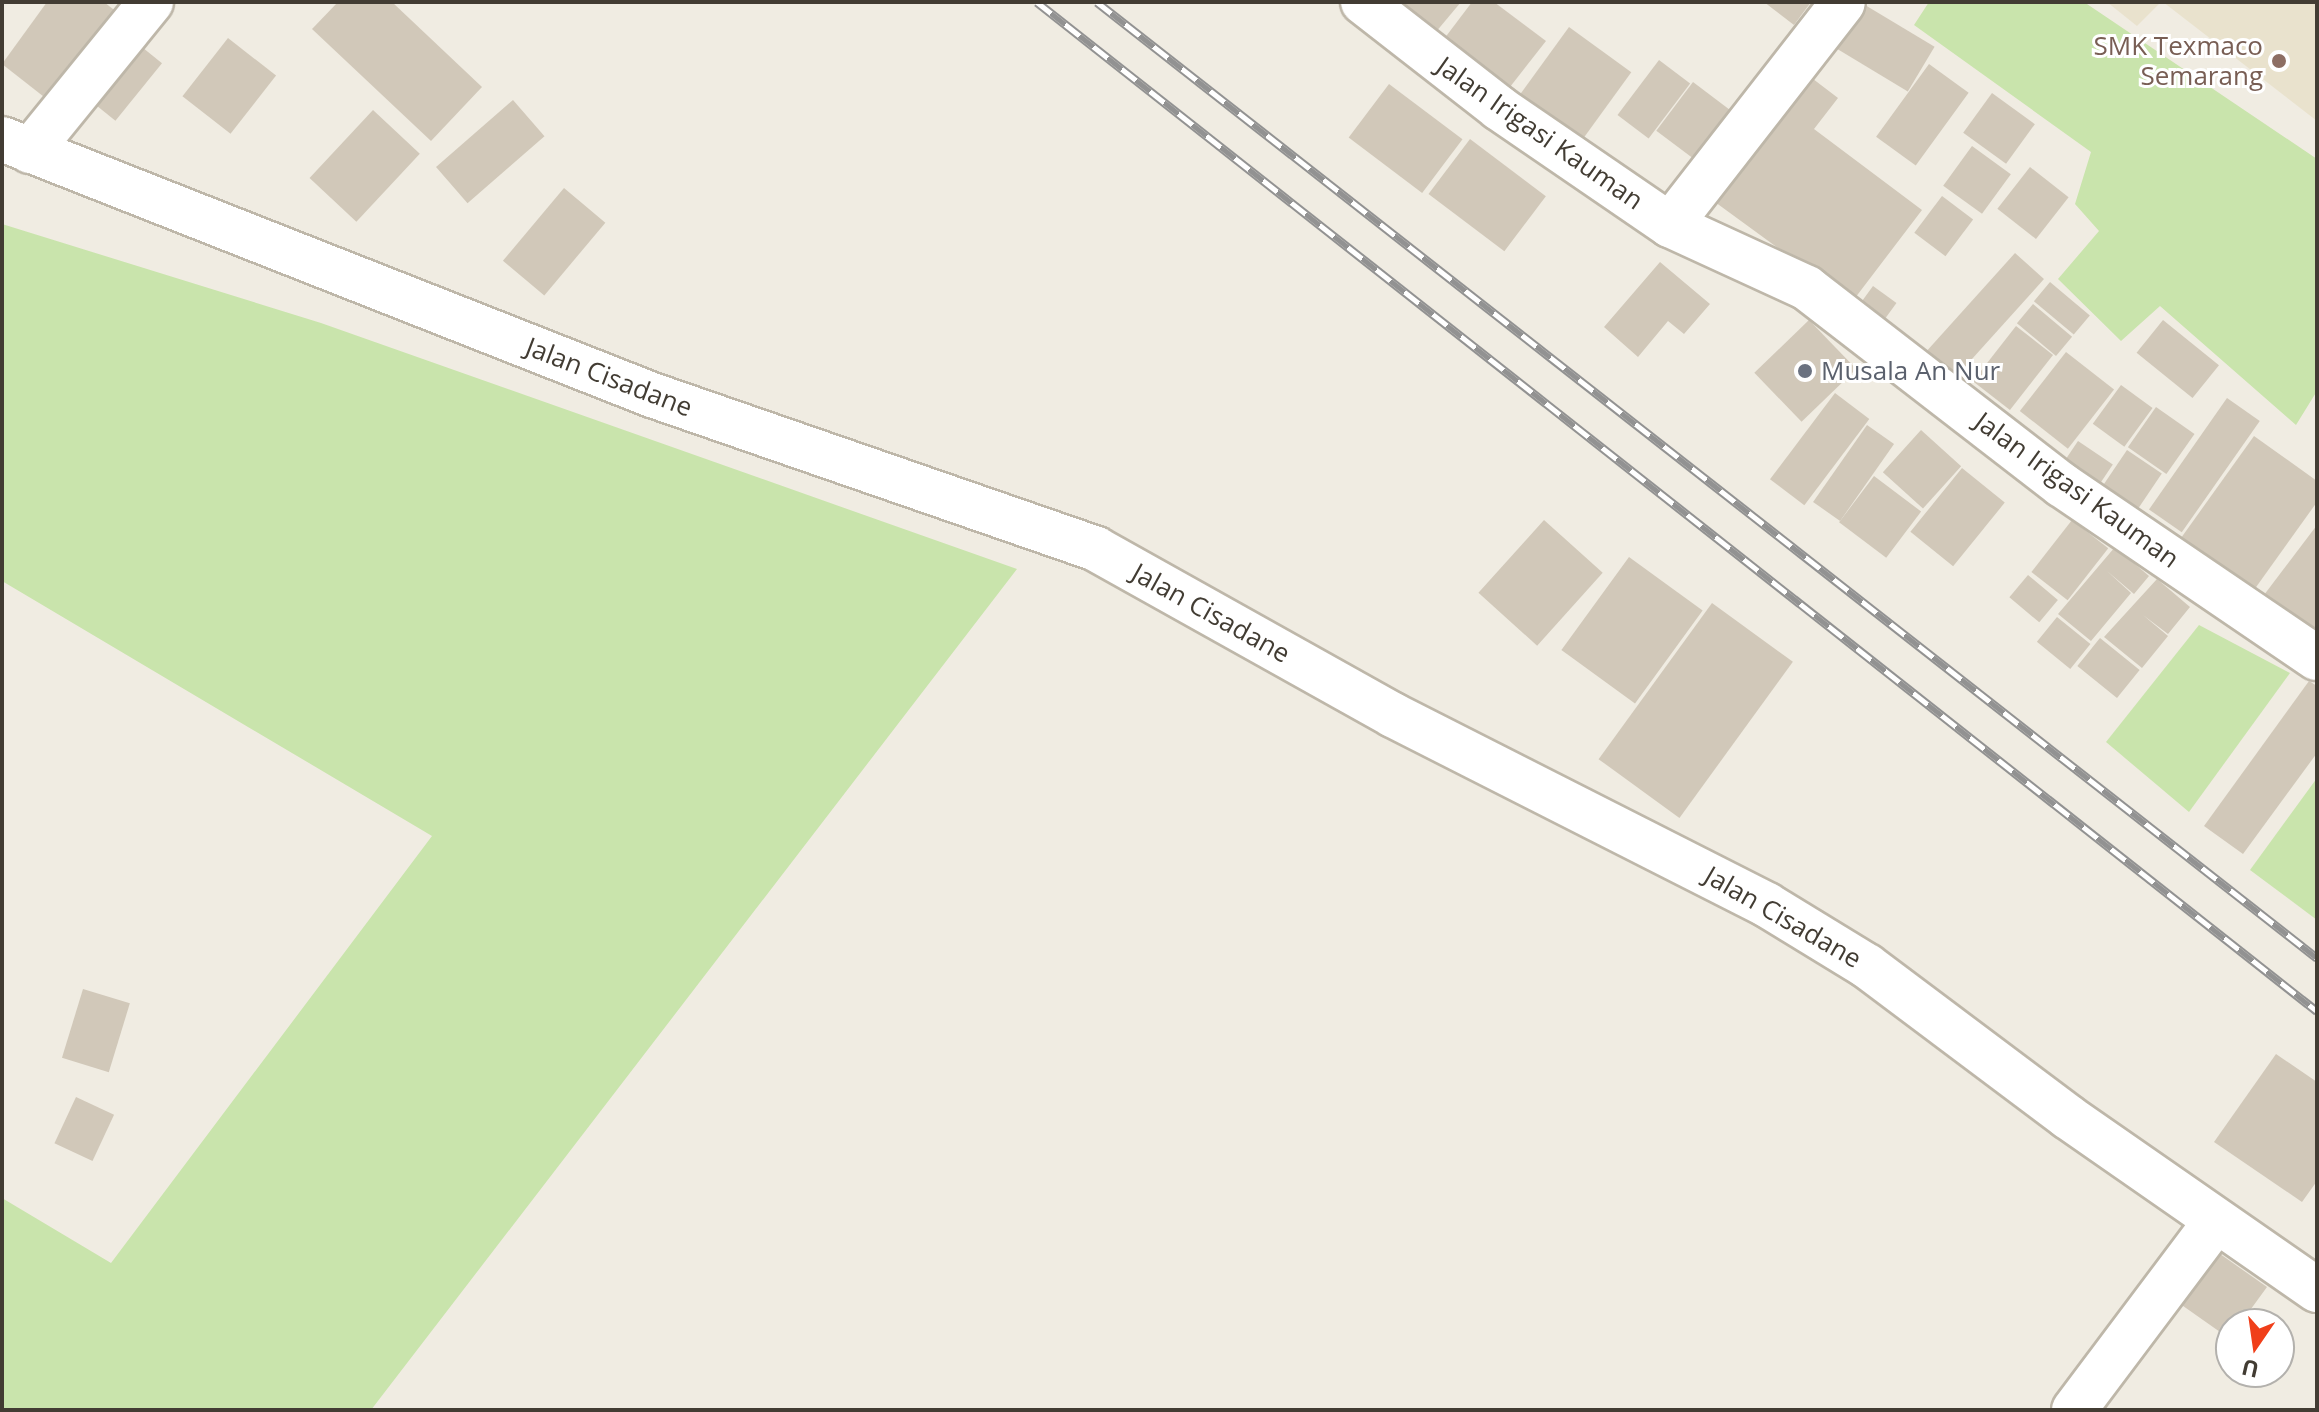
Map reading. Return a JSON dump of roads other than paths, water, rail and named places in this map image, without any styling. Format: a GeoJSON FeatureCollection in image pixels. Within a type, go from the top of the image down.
{"type":"FeatureCollection","features":[{"type":"Feature","properties":{"kind":"street"},"geometry":{"type":"LineString","coordinates":[[16,145],[151,2]]}},
{"type":"Feature","properties":{"kind":"street","name":"Jalan Irigasi Kauman"},"geometry":{"type":"LineString","coordinates":[[1363,2],[1499,108],[1670,225],[1807,288],[2062,485],[2317,658]]}},
{"type":"Feature","properties":{"kind":"street"},"geometry":{"type":"LineString","coordinates":[[1670,225],[1843,3]]}},
{"type":"Feature","properties":{"kind":"street","name":"Jalan Cisadane"},"geometry":{"type":"LineString","coordinates":[[16,145],[652,395],[1096,549],[1393,715],[1767,905],[1867,966],[2216,1221],[2317,1290]]}},
{"type":"Feature","properties":{"kind":"street"},"geometry":{"type":"LineString","coordinates":[[2074,1410],[2216,1221]]}},
{"type":"Feature","properties":{"kind":"railway"},"geometry":{"type":"LineString","coordinates":[[1037,2],[2317,1011]]}},
{"type":"Feature","properties":{"kind":"railway"},"geometry":{"type":"LineString","coordinates":[[1097,2],[2317,958]]}},
{"type":"Feature","properties":{"kind":"place","name":"SMK Texmaco Semarang"},"geometry":{"type":"Point","coordinates":[2279,61]}},
{"type":"Feature","properties":{"kind":"place","name":"Musala An Nur"},"geometry":{"type":"Point","coordinates":[1805,371]}}]}
